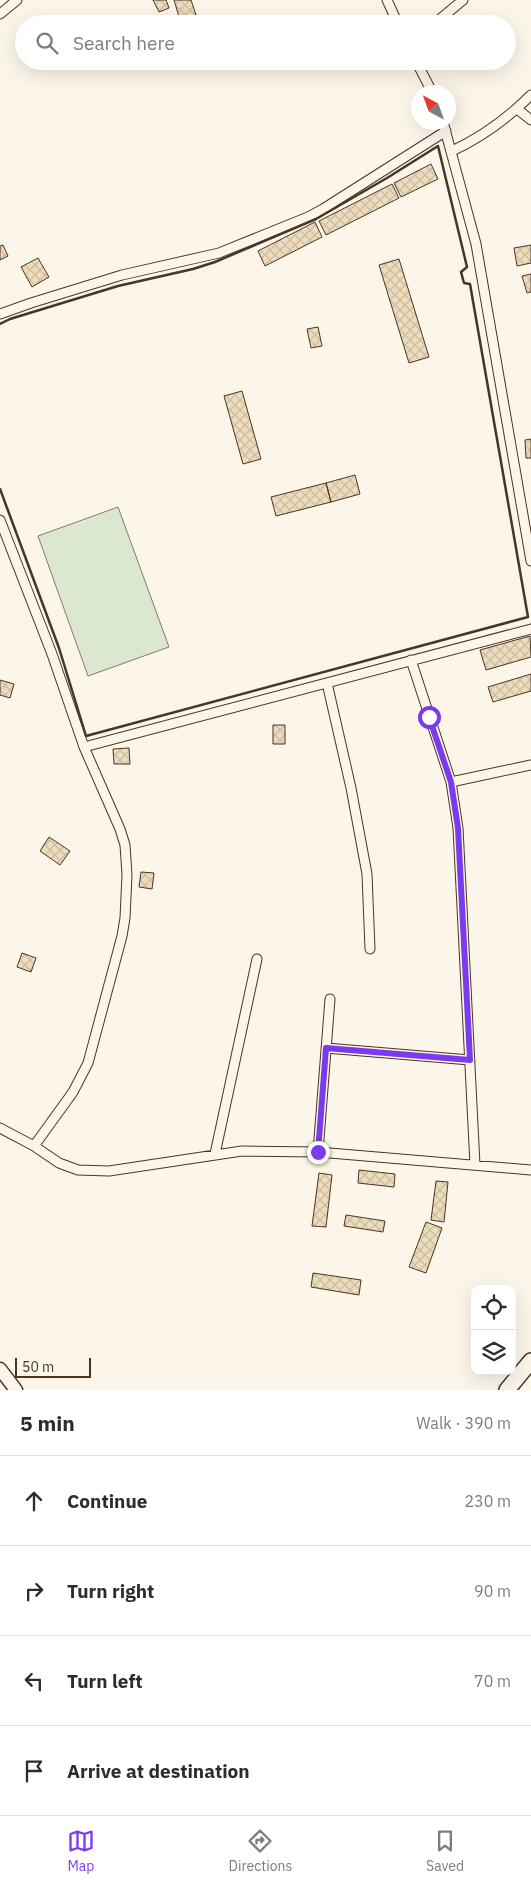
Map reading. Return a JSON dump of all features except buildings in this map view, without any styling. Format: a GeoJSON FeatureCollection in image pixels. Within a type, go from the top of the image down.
{"type":"FeatureCollection","features":[{"type":"Feature","properties":{"kind":"main road"},"geometry":{"type":"LineString","coordinates":[[507,1390],[531,1361]]}},
{"type":"Feature","properties":{"kind":"street"},"geometry":{"type":"LineString","coordinates":[[0,14],[17,0]]}},
{"type":"Feature","properties":{"kind":"street"},"geometry":{"type":"LineString","coordinates":[[387,0],[394,15]]}},
{"type":"Feature","properties":{"kind":"street"},"geometry":{"type":"LineString","coordinates":[[445,15],[463,0]]}},
{"type":"Feature","properties":{"kind":"street"},"geometry":{"type":"LineString","coordinates":[[421,70],[428,85]]}},
{"type":"Feature","properties":{"kind":"street"},"geometry":{"type":"LineString","coordinates":[[452,151],[485,132],[517,109],[531,94]]}},
{"type":"Feature","properties":{"kind":"street"},"geometry":{"type":"LineString","coordinates":[[517,109],[531,120]]}},
{"type":"Feature","properties":{"kind":"street"},"geometry":{"type":"LineString","coordinates":[[0,314],[122,275],[219,253],[308,217],[324,209],[441,130]]}},
{"type":"Feature","properties":{"kind":"street"},"geometry":{"type":"LineString","coordinates":[[446,130],[478,254],[531,561]]}},
{"type":"Feature","properties":{"kind":"street"},"geometry":{"type":"LineString","coordinates":[[0,520],[52,654],[84,747],[120,830],[125,845],[127,875],[125,918],[122,936],[88,1063],[73,1092],[34,1146]]}},
{"type":"Feature","properties":{"kind":"street"},"geometry":{"type":"LineString","coordinates":[[84,747],[531,629]]}},
{"type":"Feature","properties":{"kind":"street"},"geometry":{"type":"LineString","coordinates":[[411,660],[451,782],[458,828],[474,1165]]}},
{"type":"Feature","properties":{"kind":"street"},"geometry":{"type":"LineString","coordinates":[[327,683],[352,788],[364,856],[369,899],[370,949]]}},
{"type":"Feature","properties":{"kind":"street"},"geometry":{"type":"LineString","coordinates":[[451,782],[531,764]]}},
{"type":"Feature","properties":{"kind":"street"},"geometry":{"type":"LineString","coordinates":[[215,1154],[257,960]]}},
{"type":"Feature","properties":{"kind":"street"},"geometry":{"type":"LineString","coordinates":[[318,1152],[330,999]]}},
{"type":"Feature","properties":{"kind":"street"},"geometry":{"type":"LineString","coordinates":[[326,1048],[470,1060]]}},
{"type":"Feature","properties":{"kind":"street"},"geometry":{"type":"LineString","coordinates":[[0,1128],[34,1146],[59,1163],[78,1170],[109,1171],[215,1154],[242,1152],[318,1152],[531,1170]]}},
{"type":"Feature","properties":{"kind":"street"},"geometry":{"type":"LineString","coordinates":[[0,1369],[16,1390]]}},
{"type":"Feature","properties":{"kind":"green space"},"geometry":{"type":"Polygon","coordinates":[[[118,507],[169,647],[88,676],[38,536],[118,507]]]}},
{"type":"Feature","properties":{"kind":"wall"},"geometry":{"type":"LineString","coordinates":[[0,324],[10,319],[118,286],[193,269],[215,262],[316,219],[438,146],[467,267],[461,272],[464,283],[470,284],[528,617],[86,736],[59,648],[0,489]]}},
{"type":"Feature","properties":{"kind":"route"},"geometry":{"type":"LineString","coordinates":[[318,1152],[326,1048],[470,1060],[458,828],[451,782],[429,717]]}}]}
